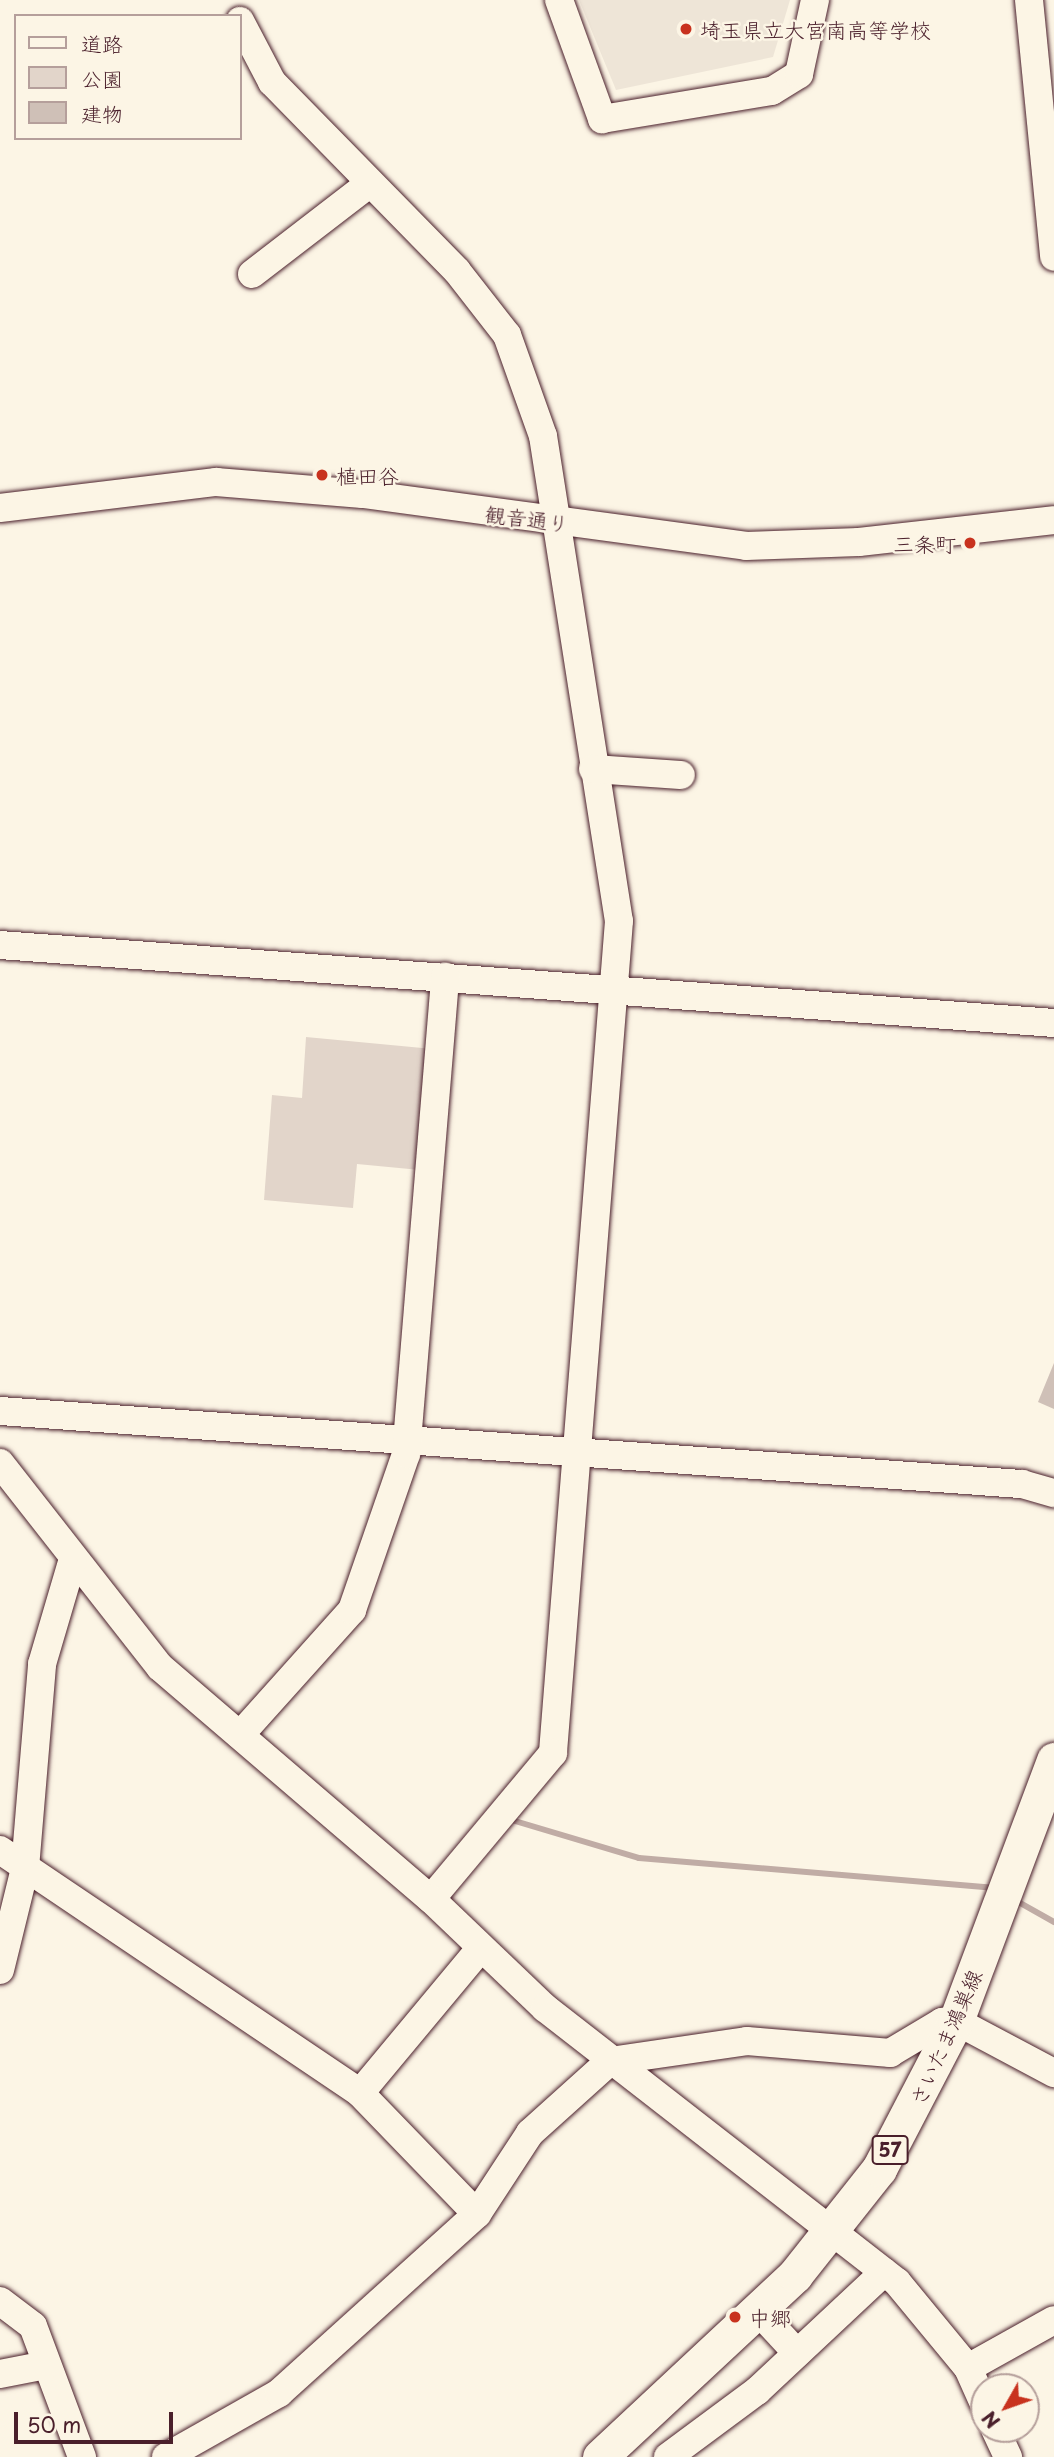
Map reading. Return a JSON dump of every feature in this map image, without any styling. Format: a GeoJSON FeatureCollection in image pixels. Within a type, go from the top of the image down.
{"type":"FeatureCollection","features":[{"type":"Feature","properties":{"kind":"main road","name":"さいたま鴻巣線"},"geometry":{"type":"LineString","coordinates":[[600,2457],[759,2312],[834,2231],[907,2123],[956,2021],[1054,1760]]}},
{"type":"Feature","properties":{"kind":"street"},"geometry":{"type":"LineString","coordinates":[[559,0],[602,119],[772,91],[799,74],[815,0]]}},
{"type":"Feature","properties":{"kind":"street"},"geometry":{"type":"LineString","coordinates":[[1029,0],[1054,257]]}},
{"type":"Feature","properties":{"kind":"street"},"geometry":{"type":"LineString","coordinates":[[242,25],[272,82],[457,271],[508,335],[543,436],[559,520],[593,769],[620,921],[553,1753],[430,1899]]}},
{"type":"Feature","properties":{"kind":"street"},"geometry":{"type":"LineString","coordinates":[[252,274],[370,183]]}},
{"type":"Feature","properties":{"kind":"street","name":"観音通り"},"geometry":{"type":"LineString","coordinates":[[0,508],[216,482],[559,520],[691,541],[770,546],[1054,520]]}},
{"type":"Feature","properties":{"kind":"street"},"geometry":{"type":"LineString","coordinates":[[593,769],[681,775]]}},
{"type":"Feature","properties":{"kind":"street"},"geometry":{"type":"LineString","coordinates":[[0,945],[1054,1023]]}},
{"type":"Feature","properties":{"kind":"street"},"geometry":{"type":"LineString","coordinates":[[240,1735],[352,1610],[407,1439],[445,977]]}},
{"type":"Feature","properties":{"kind":"street"},"geometry":{"type":"LineString","coordinates":[[0,1411],[1022,1484],[1054,1493]]}},
{"type":"Feature","properties":{"kind":"street"},"geometry":{"type":"LineString","coordinates":[[0,1463],[160,1667],[430,1899],[480,1949],[610,2061],[884,2272],[970,2373]]}},
{"type":"Feature","properties":{"kind":"street"},"geometry":{"type":"LineString","coordinates":[[0,1970],[25,1868],[42,1664],[73,1559]]}},
{"type":"Feature","properties":{"kind":"street"},"geometry":{"type":"LineString","coordinates":[[0,1850],[360,2093],[477,2214]]}},
{"type":"Feature","properties":{"kind":"street"},"geometry":{"type":"LineString","coordinates":[[360,2093],[480,1949]]}},
{"type":"Feature","properties":{"kind":"street"},"geometry":{"type":"LineString","coordinates":[[166,2457],[279,2393],[477,2214],[530,2133],[610,2061],[747,2041],[890,2053],[942,2022],[956,2021],[1054,2073]]}},
{"type":"Feature","properties":{"kind":"street"},"geometry":{"type":"LineString","coordinates":[[668,2457],[797,2353],[884,2272]]}},
{"type":"Feature","properties":{"kind":"street"},"geometry":{"type":"LineString","coordinates":[[0,2301],[33,2326],[82,2457]]}},
{"type":"Feature","properties":{"kind":"street"},"geometry":{"type":"LineString","coordinates":[[759,2312],[797,2353]]}},
{"type":"Feature","properties":{"kind":"street"},"geometry":{"type":"LineString","coordinates":[[968,2368],[1054,2320]]}},
{"type":"Feature","properties":{"kind":"street"},"geometry":{"type":"LineString","coordinates":[[0,2374],[46,2365]]}},
{"type":"Feature","properties":{"kind":"shaded area","name":"埼玉県立大宮南高等学校"},"geometry":{"type":"Polygon","coordinates":[[[579,0],[790,0],[773,57],[616,90],[579,0]]]}},
{"type":"Feature","properties":{"kind":"green space"},"geometry":{"type":"Polygon","coordinates":[[[306,1037],[433,1049],[420,1170],[357,1164],[353,1208],[264,1200],[272,1095],[302,1098],[306,1037]]]}},
{"type":"Feature","properties":{"kind":"building"},"geometry":{"type":"Polygon","coordinates":[[[1054,1363],[1054,1409],[1038,1402],[1054,1363]]]}},
{"type":"Feature","properties":{"kind":"waterway"},"geometry":{"type":"LineString","coordinates":[[515,1821],[639,1858],[993,1888]]}},
{"type":"Feature","properties":{"kind":"waterway"},"geometry":{"type":"LineString","coordinates":[[1015,1900],[1054,1922]]}},
{"type":"Feature","properties":{"kind":"place","name":"埼玉県立大宮南高等学校"},"geometry":{"type":"Point","coordinates":[686,29]}},
{"type":"Feature","properties":{"kind":"place","name":"植田谷"},"geometry":{"type":"Point","coordinates":[322,475]}},
{"type":"Feature","properties":{"kind":"place","name":"三条町"},"geometry":{"type":"Point","coordinates":[970,543]}},
{"type":"Feature","properties":{"kind":"place","name":"中郷"},"geometry":{"type":"Point","coordinates":[735,2317]}}]}
